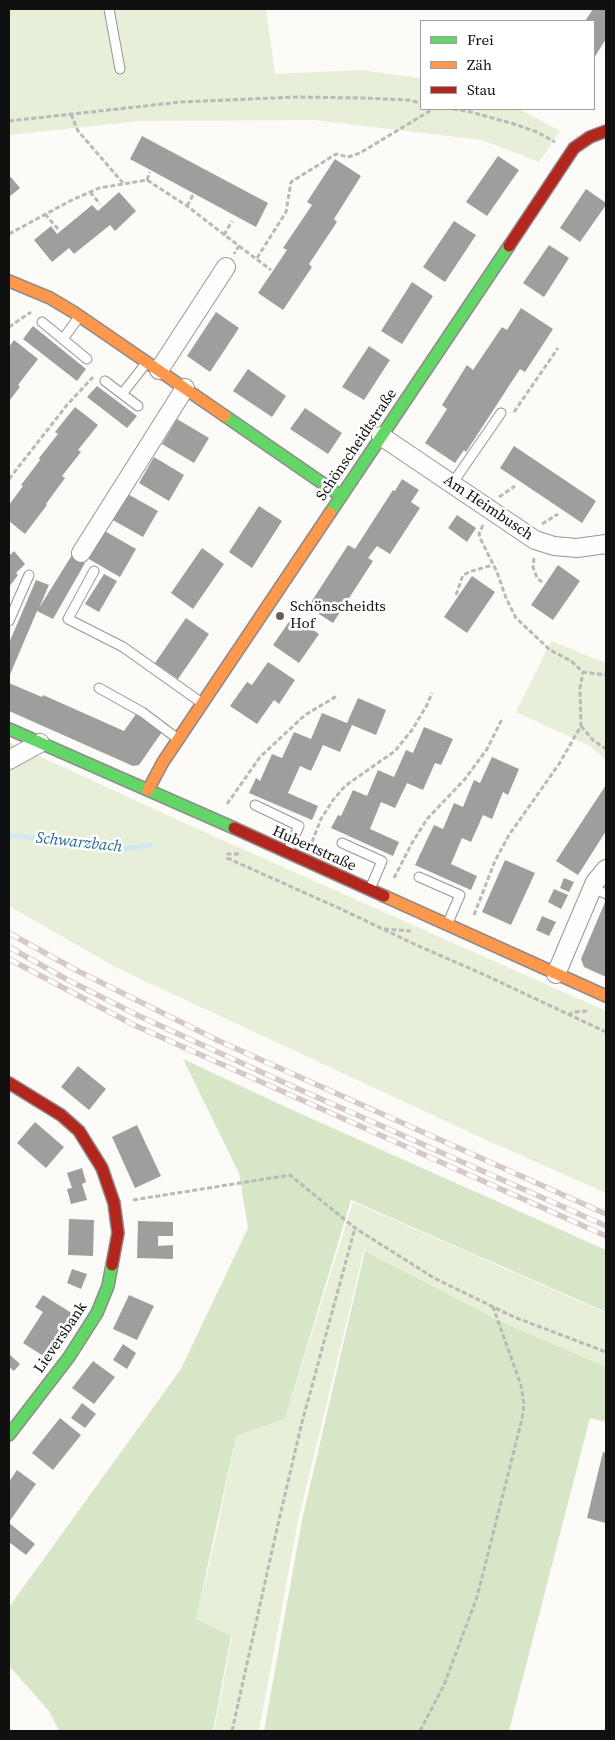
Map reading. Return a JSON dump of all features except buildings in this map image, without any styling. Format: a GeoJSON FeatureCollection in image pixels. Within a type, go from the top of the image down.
{"type":"FeatureCollection","features":[{"type":"Feature","properties":{"kind":"street","name":"Schönscheidtstraße"},"geometry":{"type":"LineString","coordinates":[[148,790],[178,739],[574,148],[590,137],[606,130]]}},
{"type":"Feature","properties":{"kind":"street"},"geometry":{"type":"LineString","coordinates":[[153,366],[226,267]]}},
{"type":"Feature","properties":{"kind":"street"},"geometry":{"type":"LineString","coordinates":[[9,281],[50,298],[80,316],[342,496]]}},
{"type":"Feature","properties":{"kind":"street"},"geometry":{"type":"LineString","coordinates":[[81,553],[184,388]]}},
{"type":"Feature","properties":{"kind":"street","name":"Am Heimbusch"},"geometry":{"type":"LineString","coordinates":[[380,436],[535,540],[554,546],[577,548],[606,544]]}},
{"type":"Feature","properties":{"kind":"street","name":"Hubertstraße"},"geometry":{"type":"LineString","coordinates":[[9,729],[606,996]]}},
{"type":"Feature","properties":{"kind":"street"},"geometry":{"type":"LineString","coordinates":[[9,760],[40,743]]}},
{"type":"Feature","properties":{"kind":"street"},"geometry":{"type":"LineString","coordinates":[[556,974],[600,891],[595,882],[606,869]]}},
{"type":"Feature","properties":{"kind":"street","name":"Lieversbank"},"geometry":{"type":"LineString","coordinates":[[9,1083],[62,1115],[79,1131],[102,1168],[114,1203],[118,1233],[108,1286],[97,1313],[69,1357],[9,1435]]}},
{"type":"Feature","properties":{"kind":"lane"},"geometry":{"type":"LineString","coordinates":[[109,9],[120,69]]}},
{"type":"Feature","properties":{"kind":"lane"},"geometry":{"type":"LineString","coordinates":[[63,339],[80,316]]}},
{"type":"Feature","properties":{"kind":"lane"},"geometry":{"type":"LineString","coordinates":[[42,322],[87,359]]}},
{"type":"Feature","properties":{"kind":"lane"},"geometry":{"type":"LineString","coordinates":[[122,394],[153,366]]}},
{"type":"Feature","properties":{"kind":"lane"},"geometry":{"type":"LineString","coordinates":[[105,381],[138,406]]}},
{"type":"Feature","properties":{"kind":"lane"},"geometry":{"type":"LineString","coordinates":[[452,484],[501,413]]}},
{"type":"Feature","properties":{"kind":"lane"},"geometry":{"type":"LineString","coordinates":[[94,571],[68,618],[123,647],[203,703]]}},
{"type":"Feature","properties":{"kind":"lane"},"geometry":{"type":"LineString","coordinates":[[9,621],[28,575]]}},
{"type":"Feature","properties":{"kind":"lane"},"geometry":{"type":"LineString","coordinates":[[99,688],[142,712],[178,739]]}},
{"type":"Feature","properties":{"kind":"lane"},"geometry":{"type":"LineString","coordinates":[[255,805],[299,826],[287,853]]}},
{"type":"Feature","properties":{"kind":"lane"},"geometry":{"type":"LineString","coordinates":[[342,842],[382,861],[369,890]]}},
{"type":"Feature","properties":{"kind":"lane"},"geometry":{"type":"LineString","coordinates":[[419,877],[460,895],[447,925]]}},
{"type":"Feature","properties":{"kind":"path"},"geometry":{"type":"LineString","coordinates":[[9,121],[181,102],[296,97],[408,100],[420,103]]}},
{"type":"Feature","properties":{"kind":"path"},"geometry":{"type":"LineString","coordinates":[[256,258],[286,212],[291,182],[336,154],[348,157],[360,153],[431,110]]}},
{"type":"Feature","properties":{"kind":"path"},"geometry":{"type":"LineString","coordinates":[[460,110],[514,124],[537,132],[556,142]]}},
{"type":"Feature","properties":{"kind":"path"},"geometry":{"type":"LineString","coordinates":[[71,114],[78,131],[124,183]]}},
{"type":"Feature","properties":{"kind":"path"},"geometry":{"type":"LineString","coordinates":[[147,180],[150,172]]}},
{"type":"Feature","properties":{"kind":"path"},"geometry":{"type":"LineString","coordinates":[[9,234],[99,188],[147,180],[187,206],[271,270]]}},
{"type":"Feature","properties":{"kind":"path"},"geometry":{"type":"LineString","coordinates":[[90,192],[100,204]]}},
{"type":"Feature","properties":{"kind":"path"},"geometry":{"type":"LineString","coordinates":[[187,206],[193,195]]}},
{"type":"Feature","properties":{"kind":"path"},"geometry":{"type":"LineString","coordinates":[[45,214],[58,229]]}},
{"type":"Feature","properties":{"kind":"path"},"geometry":{"type":"LineString","coordinates":[[224,235],[232,220]]}},
{"type":"Feature","properties":{"kind":"path"},"geometry":{"type":"LineString","coordinates":[[226,267],[238,246]]}},
{"type":"Feature","properties":{"kind":"path"},"geometry":{"type":"LineString","coordinates":[[501,413],[512,415],[558,348]]}},
{"type":"Feature","properties":{"kind":"path"},"geometry":{"type":"LineString","coordinates":[[9,479],[67,405],[98,370]]}},
{"type":"Feature","properties":{"kind":"path"},"geometry":{"type":"LineString","coordinates":[[492,511],[479,534],[516,618],[550,650],[571,661],[583,672],[606,675]]}},
{"type":"Feature","properties":{"kind":"path"},"geometry":{"type":"LineString","coordinates":[[535,540],[533,567],[537,578],[542,582]]}},
{"type":"Feature","properties":{"kind":"path"},"geometry":{"type":"LineString","coordinates":[[456,594],[464,575],[493,565]]}},
{"type":"Feature","properties":{"kind":"path"},"geometry":{"type":"LineString","coordinates":[[466,933],[509,835],[559,764],[581,726],[580,688],[583,672]]}},
{"type":"Feature","properties":{"kind":"path"},"geometry":{"type":"LineString","coordinates":[[305,861],[321,819],[333,800],[356,777],[395,751],[412,730],[427,705],[432,692]]}},
{"type":"Feature","properties":{"kind":"path"},"geometry":{"type":"LineString","coordinates":[[216,821],[260,757],[305,715],[337,696]]}},
{"type":"Feature","properties":{"kind":"path"},"geometry":{"type":"LineString","coordinates":[[386,897],[412,843],[427,819],[465,779],[487,749],[502,719]]}},
{"type":"Feature","properties":{"kind":"path"},"geometry":{"type":"LineString","coordinates":[[581,726],[593,740],[606,749]]}},
{"type":"Feature","properties":{"kind":"path"},"geometry":{"type":"LineString","coordinates":[[265,843],[255,856],[228,854],[227,858],[606,1032]]}},
{"type":"Feature","properties":{"kind":"path"},"geometry":{"type":"LineString","coordinates":[[114,1203],[290,1174],[355,1228],[418,1269],[493,1307],[606,1352]]}},
{"type":"Feature","properties":{"kind":"path"},"geometry":{"type":"LineString","coordinates":[[232,1731],[301,1426],[355,1228]]}},
{"type":"Feature","properties":{"kind":"path"},"geometry":{"type":"LineString","coordinates":[[420,1731],[444,1685],[477,1598],[522,1419],[524,1395],[493,1307]]}},
{"type":"Feature","properties":{"kind":"green space"},"geometry":{"type":"Polygon","coordinates":[[[9,9],[266,9],[275,74],[360,70],[420,78],[420,110],[521,110],[560,131],[539,162],[482,140],[314,120],[140,121],[9,135],[9,9]]]}},
{"type":"Feature","properties":{"kind":"green space"},"geometry":{"type":"Polygon","coordinates":[[[551,641],[606,662],[606,760],[590,746],[516,712],[551,641]]]}},
{"type":"Feature","properties":{"kind":"green space"},"geometry":{"type":"Polygon","coordinates":[[[9,742],[182,822],[606,1011],[606,1193],[482,1138],[117,968],[9,906],[9,742]]]}},
{"type":"Feature","properties":{"kind":"green space"},"geometry":{"type":"Polygon","coordinates":[[[183,1059],[290,1109],[606,1250],[606,1312],[351,1200],[285,1419],[236,1436],[196,1619],[231,1636],[213,1731],[59,1731],[49,1711],[9,1666],[9,1607],[181,1369],[248,1228],[239,1173],[183,1059]]]}},
{"type":"Feature","properties":{"kind":"green space"},"geometry":{"type":"Polygon","coordinates":[[[353,1202],[606,1313],[606,1367],[496,1322],[364,1250],[298,1521],[259,1731],[214,1731],[232,1637],[196,1619],[217,1531],[236,1436],[285,1419],[353,1202]]]}},
{"type":"Feature","properties":{"kind":"green space"},"geometry":{"type":"Polygon","coordinates":[[[365,1251],[499,1321],[606,1367],[606,1422],[590,1418],[509,1731],[264,1731],[302,1520],[365,1251]]]}},
{"type":"Feature","properties":{"kind":"waterway","name":"Schwarzbach"},"geometry":{"type":"LineString","coordinates":[[9,835],[124,849],[150,845]]}},
{"type":"Feature","properties":{"kind":"railway"},"geometry":{"type":"LineString","coordinates":[[9,933],[76,970],[219,1041],[606,1214]]}},
{"type":"Feature","properties":{"kind":"railway"},"geometry":{"type":"LineString","coordinates":[[9,947],[66,979],[139,1016],[606,1226]]}},
{"type":"Feature","properties":{"kind":"railway"},"geometry":{"type":"LineString","coordinates":[[9,959],[134,1025],[606,1236]]}},
{"type":"Feature","properties":{"kind":"traffic: fast"},"geometry":{"type":"LineString","coordinates":[[330,513],[509,246]]}},
{"type":"Feature","properties":{"kind":"traffic: fast"},"geometry":{"type":"LineString","coordinates":[[225,416],[341,496]]}},
{"type":"Feature","properties":{"kind":"traffic: fast"},"geometry":{"type":"LineString","coordinates":[[9,729],[234,828]]}},
{"type":"Feature","properties":{"kind":"traffic: fast"},"geometry":{"type":"LineString","coordinates":[[9,1435],[69,1357],[97,1313],[108,1286],[112,1265]]}},
{"type":"Feature","properties":{"kind":"traffic: slow"},"geometry":{"type":"LineString","coordinates":[[9,281],[50,298],[75,313],[225,416]]}},
{"type":"Feature","properties":{"kind":"traffic: slow"},"geometry":{"type":"LineString","coordinates":[[148,790],[163,762],[330,513]]}},
{"type":"Feature","properties":{"kind":"traffic: slow"},"geometry":{"type":"LineString","coordinates":[[384,896],[606,996]]}},
{"type":"Feature","properties":{"kind":"traffic: jam"},"geometry":{"type":"LineString","coordinates":[[509,246],[574,148],[590,137],[606,131]]}},
{"type":"Feature","properties":{"kind":"traffic: jam"},"geometry":{"type":"LineString","coordinates":[[234,828],[384,896]]}},
{"type":"Feature","properties":{"kind":"traffic: jam"},"geometry":{"type":"LineString","coordinates":[[9,1083],[61,1115],[79,1131],[102,1168],[114,1203],[118,1233],[112,1265]]}},
{"type":"Feature","properties":{"kind":"place","name":"Schönscheidts Hof"},"geometry":{"type":"Point","coordinates":[280,616]}}]}
